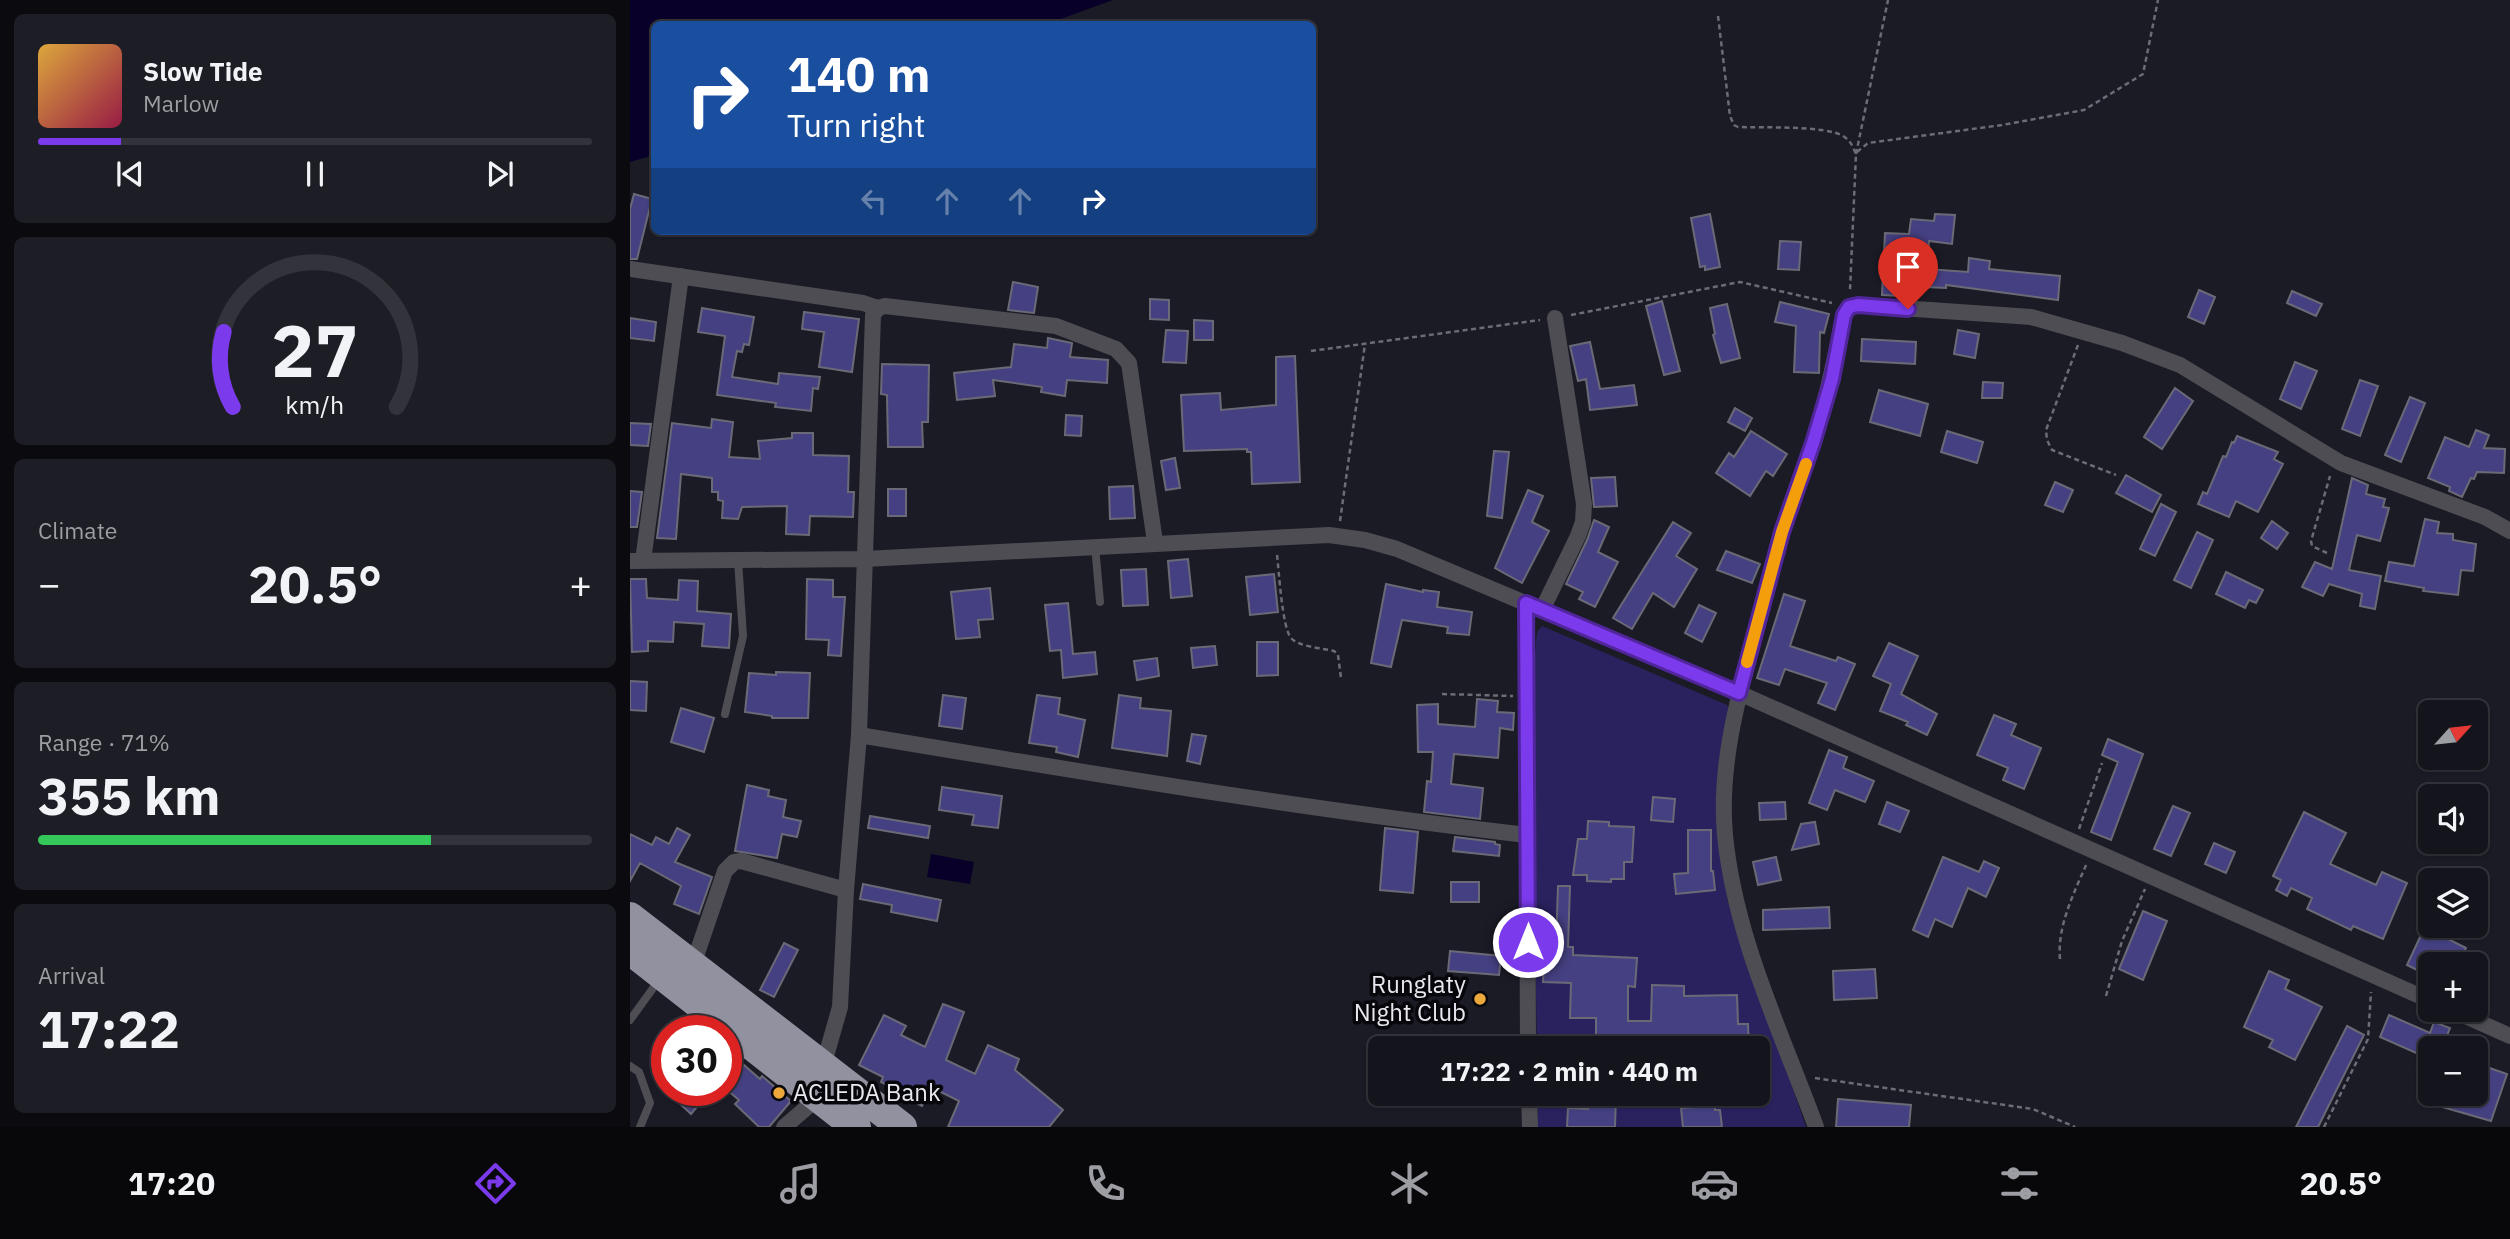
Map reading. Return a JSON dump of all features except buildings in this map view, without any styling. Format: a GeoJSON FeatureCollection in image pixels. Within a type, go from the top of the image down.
{"type":"FeatureCollection","features":[{"type":"Feature","properties":{"kind":"highway"},"geometry":{"type":"LineString","coordinates":[[630,917],[901,1127]]}},
{"type":"Feature","properties":{"kind":"highway"},"geometry":{"type":"LineString","coordinates":[[630,950],[856,1127]]}},
{"type":"Feature","properties":{"kind":"street"},"geometry":{"type":"LineString","coordinates":[[630,269],[878,307],[1056,326],[1116,349],[1129,363],[1154,542]]}},
{"type":"Feature","properties":{"kind":"street"},"geometry":{"type":"LineString","coordinates":[[681,276],[636,561],[865,559],[1275,537],[1365,540],[1397,549],[1739,693],[2418,994]]}},
{"type":"Feature","properties":{"kind":"street"},"geometry":{"type":"LineString","coordinates":[[1816,1127],[1743,930],[1731,880],[1724,801],[1725,774],[1739,693],[1782,532],[1832,379],[1844,315],[1849,307],[1858,305],[2031,317],[2122,343],[2180,365],[2336,460],[2485,517],[2510,531]]}},
{"type":"Feature","properties":{"kind":"street"},"geometry":{"type":"LineString","coordinates":[[784,1127],[818,1097],[823,1064],[840,1007],[846,890],[859,735],[873,315],[878,307]]}},
{"type":"Feature","properties":{"kind":"street"},"geometry":{"type":"LineString","coordinates":[[1542,610],[1583,522],[1584,504],[1555,318]]}},
{"type":"Feature","properties":{"kind":"street"},"geometry":{"type":"LineString","coordinates":[[1526,603],[1528,1036]]}},
{"type":"Feature","properties":{"kind":"street"},"geometry":{"type":"LineString","coordinates":[[859,735],[1374,817],[1527,835]]}},
{"type":"Feature","properties":{"kind":"street"},"geometry":{"type":"LineString","coordinates":[[693,965],[724,871],[734,862],[741,861],[846,890]]}},
{"type":"Feature","properties":{"kind":"street"},"geometry":{"type":"LineString","coordinates":[[2479,1022],[2510,1036]]}},
{"type":"Feature","properties":{"kind":"street"},"geometry":{"type":"LineString","coordinates":[[1529,1106],[1530,1127]]}},
{"type":"Feature","properties":{"kind":"lane"},"geometry":{"type":"LineString","coordinates":[[1095,546],[1100,602]]}},
{"type":"Feature","properties":{"kind":"lane"},"geometry":{"type":"LineString","coordinates":[[724,714],[743,636],[738,560]]}},
{"type":"Feature","properties":{"kind":"lane"},"geometry":{"type":"LineString","coordinates":[[630,1020],[662,975]]}},
{"type":"Feature","properties":{"kind":"lane"},"geometry":{"type":"LineString","coordinates":[[630,1066],[639,1072],[650,1103],[640,1127]]}},
{"type":"Feature","properties":{"kind":"path"},"geometry":{"type":"LineString","coordinates":[[1311,351],[1555,318],[1740,282],[1849,307],[1856,153],[1888,0]]}},
{"type":"Feature","properties":{"kind":"path"},"geometry":{"type":"LineString","coordinates":[[1856,153],[1868,143],[2002,125],[2084,110],[2143,74],[2158,0]]}},
{"type":"Feature","properties":{"kind":"path"},"geometry":{"type":"LineString","coordinates":[[1718,16],[1730,116],[1734,125],[1840,134],[1851,142],[1856,153]]}},
{"type":"Feature","properties":{"kind":"path"},"geometry":{"type":"LineString","coordinates":[[2083,332],[2046,430],[2047,440],[2052,450],[2116,475]]}},
{"type":"Feature","properties":{"kind":"path"},"geometry":{"type":"LineString","coordinates":[[1338,537],[1365,344]]}},
{"type":"Feature","properties":{"kind":"path"},"geometry":{"type":"LineString","coordinates":[[2327,553],[2312,546],[2311,541],[2317,514],[2336,460]]}},
{"type":"Feature","properties":{"kind":"path"},"geometry":{"type":"LineString","coordinates":[[1275,537],[1286,625],[1290,637],[1298,642],[1334,651],[1338,655],[1342,678]]}},
{"type":"Feature","properties":{"kind":"path"},"geometry":{"type":"LineString","coordinates":[[1443,694],[1527,696]]}},
{"type":"Feature","properties":{"kind":"path"},"geometry":{"type":"LineString","coordinates":[[2074,842],[2102,763]]}},
{"type":"Feature","properties":{"kind":"path"},"geometry":{"type":"LineString","coordinates":[[2060,959],[2059,944],[2071,901],[2092,850]]}},
{"type":"Feature","properties":{"kind":"path"},"geometry":{"type":"LineString","coordinates":[[2106,996],[2122,941],[2150,876]]}},
{"type":"Feature","properties":{"kind":"path"},"geometry":{"type":"LineString","coordinates":[[2324,1127],[2368,1039],[2372,975]]}},
{"type":"Feature","properties":{"kind":"path"},"geometry":{"type":"LineString","coordinates":[[1797,1075],[2033,1108],[2075,1127]]}},
{"type":"Feature","properties":{"kind":"shaded area"},"geometry":{"type":"Polygon","coordinates":[[[630,0],[1113,0],[1055,21],[651,21],[651,156],[630,162],[630,0]]]}},
{"type":"Feature","properties":{"kind":"shaded area"},"geometry":{"type":"Polygon","coordinates":[[[1542,626],[1727,705],[1729,709],[1717,822],[1727,898],[1806,1127],[1538,1127],[1538,1106],[1770,1106],[1770,1036],[1537,1036],[1531,699],[1537,632],[1542,626]]]}},
{"type":"Feature","properties":{"kind":"shaded area"},"geometry":{"type":"Polygon","coordinates":[[[931,854],[974,862],[970,884],[927,877],[931,854]]]}},
{"type":"Feature","properties":{"kind":"slow traffic"},"geometry":{"type":"LineString","coordinates":[[1747,662],[1782,532],[1806,464]]}},
{"type":"Feature","properties":{"kind":"place","name":"Runglaty Night Club"},"geometry":{"type":"Point","coordinates":[1480,999]}},
{"type":"Feature","properties":{"kind":"place","name":"ACLEDA Bank"},"geometry":{"type":"Point","coordinates":[779,1093]}},
{"type":"Feature","properties":{"kind":"route"},"geometry":{"type":"LineString","coordinates":[[1528,942],[1526,603],[1739,693],[1782,532],[1832,379],[1844,315],[1849,307],[1858,305],[1908,309]]}}]}
